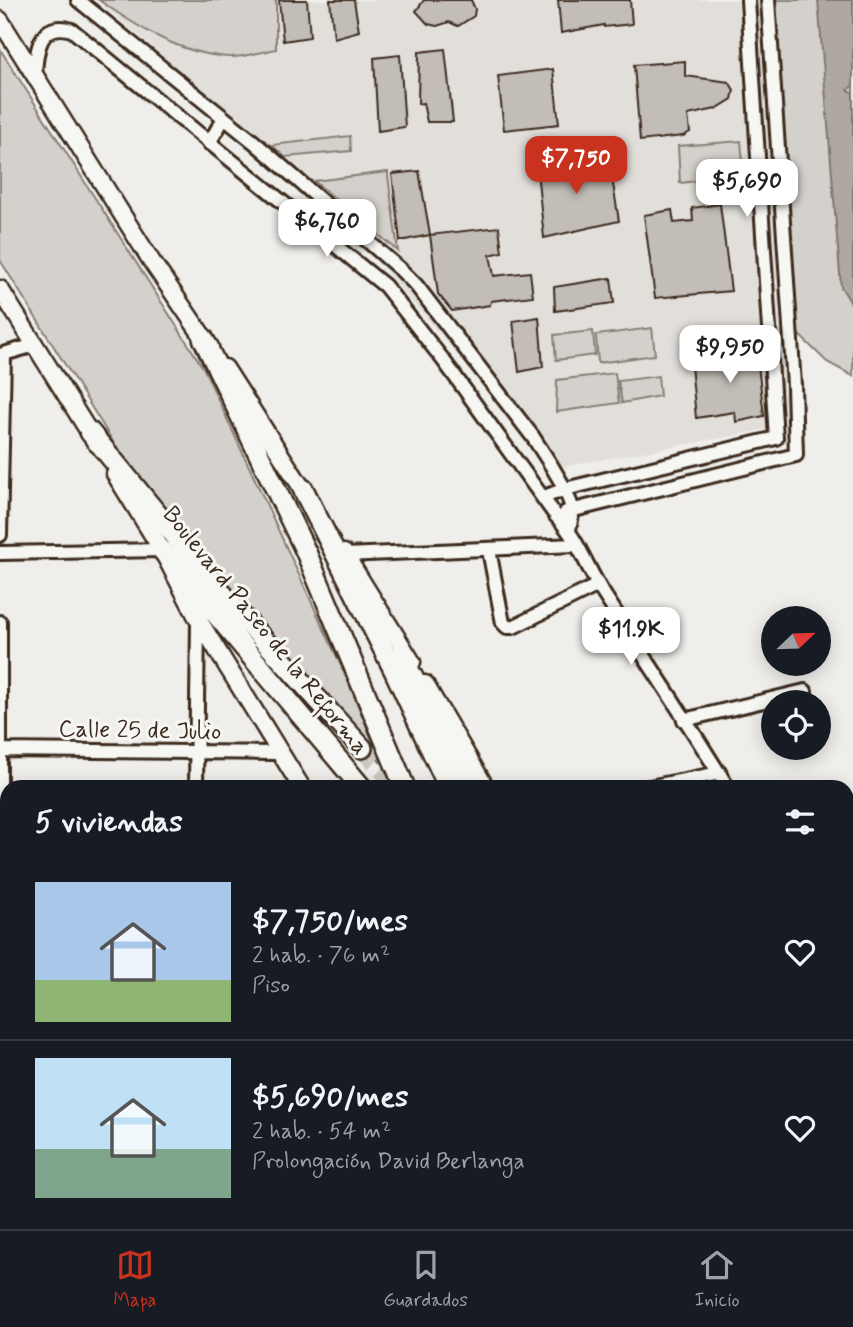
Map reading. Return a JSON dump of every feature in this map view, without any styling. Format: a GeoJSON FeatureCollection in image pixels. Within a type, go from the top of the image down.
{"type":"FeatureCollection","features":[{"type":"Feature","properties":{"kind":"highway","name":"Boulevard Paseo de la Reforma"},"geometry":{"type":"LineString","coordinates":[[203,338],[306,552],[402,780]]}},
{"type":"Feature","properties":{"kind":"highway"},"geometry":{"type":"LineString","coordinates":[[90,432],[230,603],[362,748]]}},
{"type":"Feature","properties":{"kind":"highway"},"geometry":{"type":"LineString","coordinates":[[303,489],[394,670],[445,780]]}},
{"type":"Feature","properties":{"kind":"highway","name":"Boulevard Paseo de la Reforma"},"geometry":{"type":"LineString","coordinates":[[162,550],[355,780]]}},
{"type":"Feature","properties":{"kind":"highway"},"geometry":{"type":"LineString","coordinates":[[377,608],[465,780]]}},
{"type":"Feature","properties":{"kind":"highway"},"geometry":{"type":"LineString","coordinates":[[322,742],[343,780]]}},
{"type":"Feature","properties":{"kind":"main road","name":"Boulevard Paseo de la Reforma"},"geometry":{"type":"LineString","coordinates":[[0,20],[152,262],[227,370],[345,555],[430,691],[481,780]]}},
{"type":"Feature","properties":{"kind":"main road","name":"Boulevard Paseo de la Reforma"},"geometry":{"type":"LineString","coordinates":[[0,289],[162,550]]}},
{"type":"Feature","properties":{"kind":"main road"},"geometry":{"type":"LineString","coordinates":[[162,550],[198,619],[297,780]]}},
{"type":"Feature","properties":{"kind":"street"},"geometry":{"type":"LineString","coordinates":[[78,0],[224,118],[401,270],[533,438],[565,489],[573,510],[569,530]]}},
{"type":"Feature","properties":{"kind":"street"},"geometry":{"type":"LineString","coordinates":[[544,497],[565,489],[776,438],[748,0]]}},
{"type":"Feature","properties":{"kind":"street"},"geometry":{"type":"LineString","coordinates":[[556,516],[796,455],[794,385],[768,0]]}},
{"type":"Feature","properties":{"kind":"street"},"geometry":{"type":"LineString","coordinates":[[35,75],[36,47],[43,38],[51,31],[64,28],[72,30],[384,286],[444,361],[556,516],[569,530],[598,585],[723,780]]}},
{"type":"Feature","properties":{"kind":"street"},"geometry":{"type":"LineString","coordinates":[[209,142],[224,118]]}},
{"type":"Feature","properties":{"kind":"street"},"geometry":{"type":"LineString","coordinates":[[384,286],[401,270]]}},
{"type":"Feature","properties":{"kind":"street"},"geometry":{"type":"LineString","coordinates":[[0,535],[2,356],[34,345]]}},
{"type":"Feature","properties":{"kind":"street"},"geometry":{"type":"LineString","coordinates":[[345,555],[575,545]]}},
{"type":"Feature","properties":{"kind":"street"},"geometry":{"type":"LineString","coordinates":[[0,553],[162,550]]}},
{"type":"Feature","properties":{"kind":"street"},"geometry":{"type":"LineString","coordinates":[[489,550],[503,623],[507,627],[513,627],[598,585]]}},
{"type":"Feature","properties":{"kind":"street"},"geometry":{"type":"LineString","coordinates":[[196,780],[198,619]]}},
{"type":"Feature","properties":{"kind":"street"},"geometry":{"type":"LineString","coordinates":[[0,622],[0,882]]}},
{"type":"Feature","properties":{"kind":"street"},"geometry":{"type":"LineString","coordinates":[[684,720],[761,702]]}},
{"type":"Feature","properties":{"kind":"street","name":"Calle 25 de Julio"},"geometry":{"type":"LineString","coordinates":[[0,750],[280,753]]}},
{"type":"Feature","properties":{"kind":"street"},"geometry":{"type":"LineString","coordinates":[[687,780],[720,774]]}},
{"type":"Feature","properties":{"kind":"shaded area"},"geometry":{"type":"Polygon","coordinates":[[[96,0],[773,0],[802,423],[556,468],[375,259],[339,233],[163,56],[96,0]]]}},
{"type":"Feature","properties":{"kind":"shaded area"},"geometry":{"type":"Polygon","coordinates":[[[99,0],[276,0],[276,49],[234,57],[193,51],[160,38],[99,0]]]}},
{"type":"Feature","properties":{"kind":"shaded area"},"geometry":{"type":"Polygon","coordinates":[[[773,0],[853,0],[853,376],[827,362],[794,330],[773,0]]]}},
{"type":"Feature","properties":{"kind":"shaded area"},"geometry":{"type":"Polygon","coordinates":[[[818,0],[853,0],[853,85],[848,90],[853,93],[853,306],[841,287],[818,0]]]}},
{"type":"Feature","properties":{"kind":"shaded area"},"geometry":{"type":"Polygon","coordinates":[[[0,49],[204,369],[349,683],[381,763],[234,602],[135,477],[0,260],[0,49]]]}},
{"type":"Feature","properties":{"kind":"shaded area"},"geometry":{"type":"Polygon","coordinates":[[[350,136],[351,151],[285,157],[272,145],[350,136]]]}},
{"type":"Feature","properties":{"kind":"shaded area"},"geometry":{"type":"Polygon","coordinates":[[[741,141],[744,175],[680,183],[678,146],[741,141]]]}},
{"type":"Feature","properties":{"kind":"shaded area"},"geometry":{"type":"Polygon","coordinates":[[[388,172],[388,176],[398,251],[314,181],[388,172]]]}},
{"type":"Feature","properties":{"kind":"shaded area"},"geometry":{"type":"Polygon","coordinates":[[[652,328],[655,355],[598,363],[596,335],[652,328]]]}},
{"type":"Feature","properties":{"kind":"shaded area"},"geometry":{"type":"Polygon","coordinates":[[[593,331],[595,355],[556,360],[554,335],[593,331]]]}},
{"type":"Feature","properties":{"kind":"shaded area"},"geometry":{"type":"Polygon","coordinates":[[[615,373],[619,403],[556,412],[557,380],[615,373]]]}},
{"type":"Feature","properties":{"kind":"shaded area"},"geometry":{"type":"Polygon","coordinates":[[[658,376],[660,396],[622,403],[618,381],[658,376]]]}},
{"type":"Feature","properties":{"kind":"building"},"geometry":{"type":"Polygon","coordinates":[[[279,0],[307,0],[310,37],[283,41],[279,0]]]}},
{"type":"Feature","properties":{"kind":"building"},"geometry":{"type":"Polygon","coordinates":[[[330,0],[354,0],[359,31],[334,38],[330,0]]]}},
{"type":"Feature","properties":{"kind":"building"},"geometry":{"type":"Polygon","coordinates":[[[424,0],[471,0],[475,9],[474,16],[458,26],[449,22],[437,26],[428,24],[416,11],[424,0]]]}},
{"type":"Feature","properties":{"kind":"building"},"geometry":{"type":"Polygon","coordinates":[[[558,0],[630,0],[632,24],[604,25],[561,33],[558,0]]]}},
{"type":"Feature","properties":{"kind":"building"},"geometry":{"type":"Polygon","coordinates":[[[445,49],[453,122],[427,122],[423,103],[418,104],[419,52],[445,49]]]}},
{"type":"Feature","properties":{"kind":"building"},"geometry":{"type":"Polygon","coordinates":[[[400,55],[405,127],[378,131],[374,58],[400,55]]]}},
{"type":"Feature","properties":{"kind":"building"},"geometry":{"type":"Polygon","coordinates":[[[685,61],[685,76],[729,82],[734,90],[732,99],[716,109],[688,115],[690,132],[683,136],[640,141],[634,65],[685,61]]]}},
{"type":"Feature","properties":{"kind":"building"},"geometry":{"type":"Polygon","coordinates":[[[553,69],[559,124],[504,130],[498,76],[553,69]]]}},
{"type":"Feature","properties":{"kind":"building"},"geometry":{"type":"Polygon","coordinates":[[[608,153],[619,221],[544,238],[536,161],[562,158],[566,179],[585,176],[582,158],[608,153]]]}},
{"type":"Feature","properties":{"kind":"building"},"geometry":{"type":"Polygon","coordinates":[[[419,171],[430,235],[400,241],[392,174],[419,171]]]}},
{"type":"Feature","properties":{"kind":"building"},"geometry":{"type":"Polygon","coordinates":[[[720,204],[731,291],[655,298],[644,215],[672,210],[674,223],[693,221],[692,208],[720,204]]]}},
{"type":"Feature","properties":{"kind":"building"},"geometry":{"type":"Polygon","coordinates":[[[499,227],[502,252],[490,255],[494,276],[530,272],[533,296],[491,301],[490,305],[452,311],[438,294],[430,235],[499,227]]]}},
{"type":"Feature","properties":{"kind":"building"},"geometry":{"type":"Polygon","coordinates":[[[611,278],[614,303],[555,311],[554,287],[611,278]]]}},
{"type":"Feature","properties":{"kind":"building"},"geometry":{"type":"Polygon","coordinates":[[[539,317],[543,367],[519,372],[513,321],[539,317]]]}},
{"type":"Feature","properties":{"kind":"building"},"geometry":{"type":"Polygon","coordinates":[[[755,340],[764,416],[736,422],[735,412],[696,418],[691,365],[728,360],[731,351],[741,343],[755,340]]]}},
{"type":"Feature","properties":{"kind":"tunnel"},"geometry":{"type":"LineString","coordinates":[[362,748],[392,780]]}}]}
